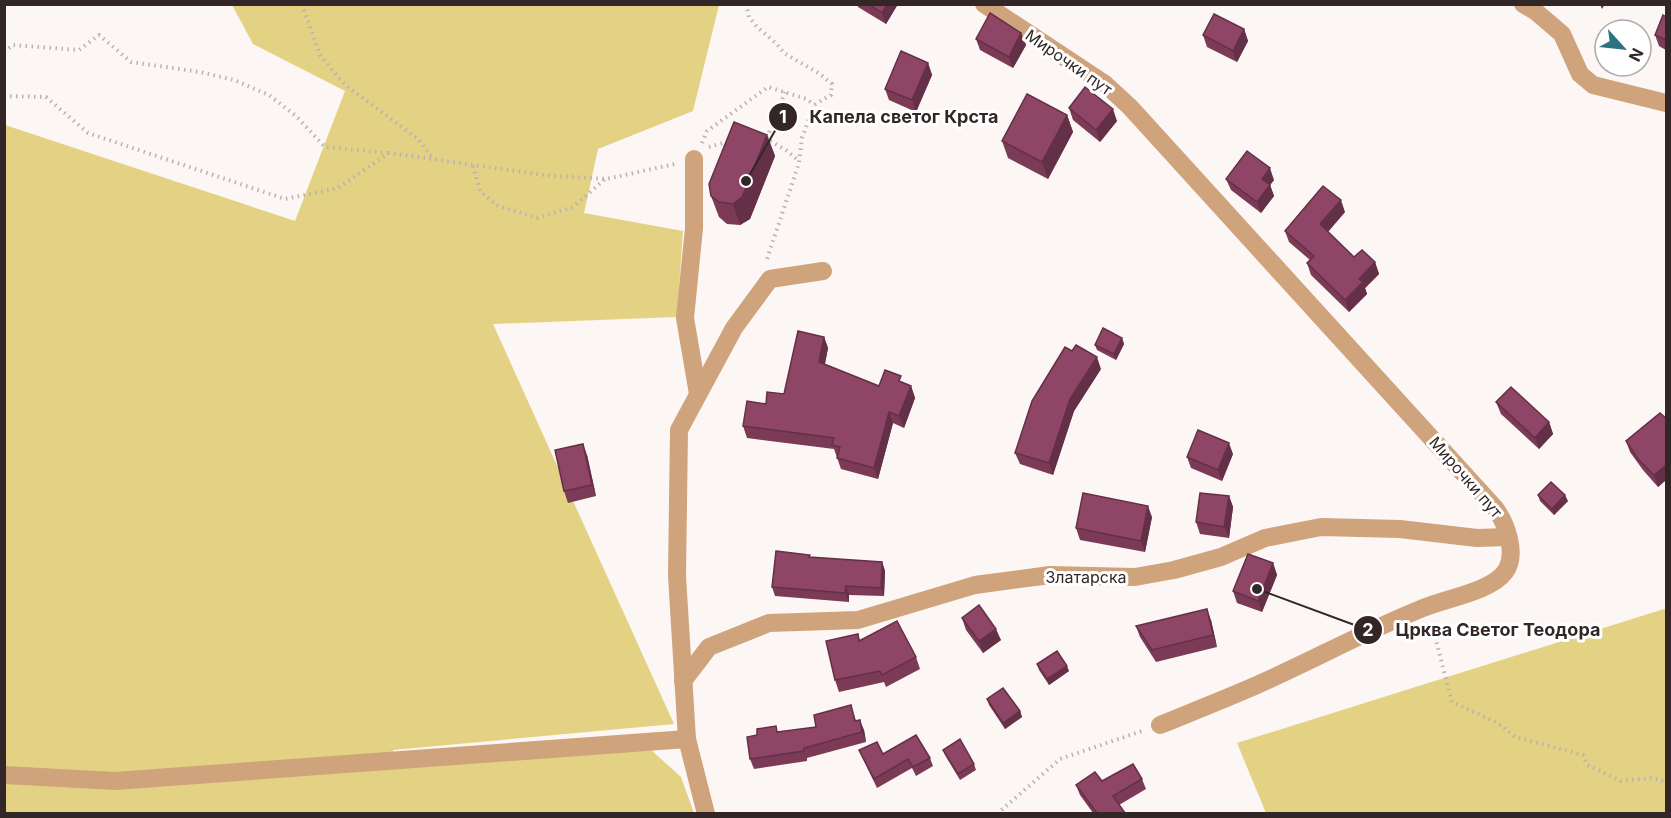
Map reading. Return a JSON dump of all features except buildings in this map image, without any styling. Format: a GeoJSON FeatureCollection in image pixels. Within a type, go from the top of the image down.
{"type":"FeatureCollection","features":[{"type":"Feature","properties":{"kind":"street","name":"Мирочки пут"},"geometry":{"type":"LineString","coordinates":[[984,4],[1105,84],[1130,107],[1495,508],[1504,521],[1508,537],[1510,555],[1507,570],[1495,583],[1423,608],[1257,685],[1160,725]]}},
{"type":"Feature","properties":{"kind":"street"},"geometry":{"type":"LineString","coordinates":[[1523,4],[1562,34],[1580,74],[1593,85],[1666,103]]}},
{"type":"Feature","properties":{"kind":"street"},"geometry":{"type":"LineString","coordinates":[[698,394],[685,318],[699,153]]}},
{"type":"Feature","properties":{"kind":"street"},"geometry":{"type":"LineString","coordinates":[[706,813],[687,739],[683,681],[678,576],[680,430],[734,328],[770,279],[823,271]]}},
{"type":"Feature","properties":{"kind":"street","name":"Златарска"},"geometry":{"type":"LineString","coordinates":[[683,681],[709,647],[769,623],[858,620],[975,585],[1050,575],[1135,577],[1174,570],[1221,557],[1265,538],[1320,527],[1400,529],[1477,538],[1508,537]]}},
{"type":"Feature","properties":{"kind":"street"},"geometry":{"type":"LineString","coordinates":[[4,775],[115,781],[687,739]]}},
{"type":"Feature","properties":{"kind":"path"},"geometry":{"type":"LineString","coordinates":[[302,4],[320,55],[344,84],[418,139],[434,160]]}},
{"type":"Feature","properties":{"kind":"path"},"geometry":{"type":"LineString","coordinates":[[749,4],[748,16],[757,27],[784,53],[820,74],[832,84],[831,95],[814,105],[802,138],[799,161],[760,280],[759,294]]}},
{"type":"Feature","properties":{"kind":"path"},"geometry":{"type":"LineString","coordinates":[[4,52],[13,45],[80,50],[99,35],[131,62],[200,72],[234,80],[269,95],[296,116],[325,147],[389,153],[544,175],[606,178],[660,169],[699,153],[714,144],[739,139]]}},
{"type":"Feature","properties":{"kind":"path"},"geometry":{"type":"LineString","coordinates":[[699,153],[707,131],[768,87],[807,99],[814,105]]}},
{"type":"Feature","properties":{"kind":"path"},"geometry":{"type":"LineString","coordinates":[[767,138],[785,92]]}},
{"type":"Feature","properties":{"kind":"path"},"geometry":{"type":"LineString","coordinates":[[4,96],[46,97],[88,133],[285,199],[338,188],[389,153]]}},
{"type":"Feature","properties":{"kind":"path"},"geometry":{"type":"LineString","coordinates":[[758,138],[767,138],[799,161]]}},
{"type":"Feature","properties":{"kind":"path"},"geometry":{"type":"LineString","coordinates":[[473,166],[480,191],[496,205],[537,218],[573,207],[606,178]]}},
{"type":"Feature","properties":{"kind":"path"},"geometry":{"type":"LineString","coordinates":[[1423,608],[1428,613],[1435,632],[1452,702],[1498,723],[1515,737],[1583,755],[1587,765],[1621,781],[1652,778],[1666,782]]}},
{"type":"Feature","properties":{"kind":"path"},"geometry":{"type":"LineString","coordinates":[[997,813],[1060,759],[1160,725]]}},
{"type":"Feature","properties":{"kind":"shaded area"},"geometry":{"type":"Polygon","coordinates":[[[232,5],[719,5],[693,111],[598,149],[584,213],[683,231],[677,317],[493,324],[674,724],[393,750],[397,767],[650,749],[681,777],[694,813],[5,814],[5,125],[295,221],[345,91],[253,44],[232,5]]]}},
{"type":"Feature","properties":{"kind":"shaded area"},"geometry":{"type":"Polygon","coordinates":[[[1666,610],[1666,813],[1266,813],[1237,743],[1666,610]]]}},
{"type":"Feature","properties":{"kind":"place","name":"Капела светог Крста"},"geometry":{"type":"Point","coordinates":[746,181]}},
{"type":"Feature","properties":{"kind":"place","name":"Црква Светог Теодора"},"geometry":{"type":"Point","coordinates":[1257,589]}}]}
